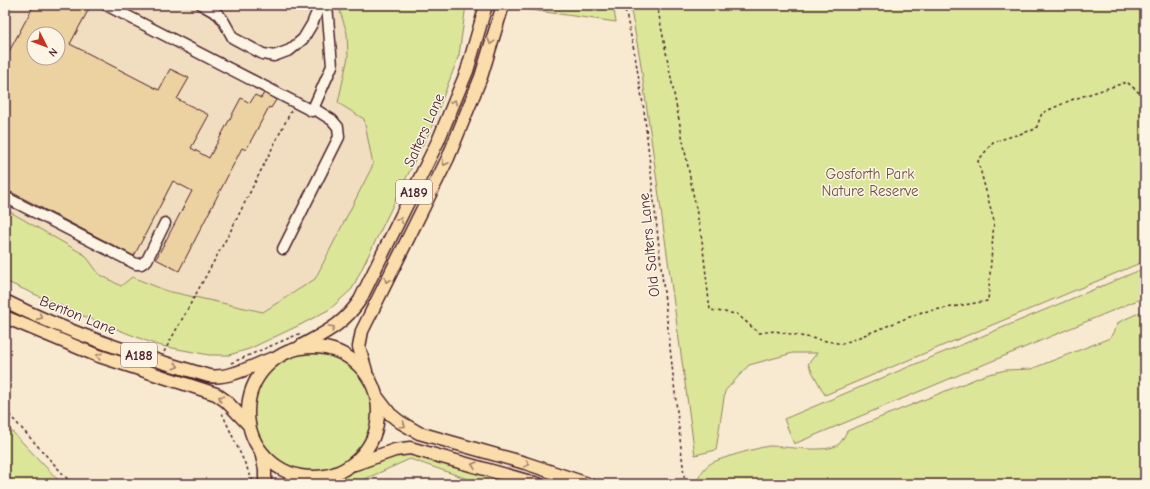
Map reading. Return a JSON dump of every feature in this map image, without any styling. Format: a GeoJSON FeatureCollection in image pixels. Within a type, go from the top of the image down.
{"type":"FeatureCollection","features":[{"type":"Feature","properties":{"kind":"main road","name":"Salters Lane"},"geometry":{"type":"LineString","coordinates":[[298,348],[335,327],[352,312],[360,300],[438,141],[466,71],[486,5]]}},
{"type":"Feature","properties":{"kind":"main road","name":"Salters Lane"},"geometry":{"type":"LineString","coordinates":[[367,375],[359,347],[362,332],[448,158],[481,77],[503,5]]}},
{"type":"Feature","properties":{"kind":"main road","name":"Benton Lane"},"geometry":{"type":"LineString","coordinates":[[5,301],[80,334],[159,362],[216,377],[234,373],[278,356]]}},
{"type":"Feature","properties":{"kind":"main road","name":"Benton Lane"},"geometry":{"type":"LineString","coordinates":[[5,317],[75,347],[216,394],[226,401],[249,425]]}},
{"type":"Feature","properties":{"kind":"main road","name":"A189"},"geometry":{"type":"LineString","coordinates":[[538,484],[410,448],[395,450],[350,466],[335,474],[315,477],[294,475],[276,466],[255,444],[249,425],[248,406],[252,386],[263,370],[278,356],[298,348],[309,346],[337,351],[352,359],[367,375],[377,396],[390,414],[400,422],[419,433],[588,484]]}},
{"type":"Feature","properties":{"kind":"main road","name":"A189"},"geometry":{"type":"LineString","coordinates":[[350,466],[359,459],[372,440],[378,419],[377,396]]}},
{"type":"Feature","properties":{"kind":"main road"},"geometry":{"type":"LineString","coordinates":[[261,452],[265,470],[265,484]]}},
{"type":"Feature","properties":{"kind":"main road"},"geometry":{"type":"LineString","coordinates":[[315,484],[335,474]]}},
{"type":"Feature","properties":{"kind":"lane"},"geometry":{"type":"LineString","coordinates":[[106,5],[312,111],[332,66],[327,5]]}},
{"type":"Feature","properties":{"kind":"lane"},"geometry":{"type":"LineString","coordinates":[[202,5],[218,14],[234,38],[263,54],[274,56],[290,50],[303,39],[312,24],[320,5]]}},
{"type":"Feature","properties":{"kind":"lane"},"geometry":{"type":"LineString","coordinates":[[283,249],[339,138],[338,127],[332,120],[313,108]]}},
{"type":"Feature","properties":{"kind":"lane"},"geometry":{"type":"LineString","coordinates":[[5,197],[136,264],[141,264],[147,260],[166,224]]}},
{"type":"Feature","properties":{"kind":"lane"},"geometry":{"type":"LineString","coordinates":[[75,347],[80,334]]}},
{"type":"Feature","properties":{"kind":"path","name":"Old Salters Lane"},"geometry":{"type":"LineString","coordinates":[[624,5],[634,50],[644,110],[685,484]]}},
{"type":"Feature","properties":{"kind":"path"},"geometry":{"type":"LineString","coordinates":[[657,5],[702,240],[710,310],[737,314],[759,333],[776,331],[842,344],[922,312],[988,301],[994,221],[978,161],[993,142],[1036,129],[1042,113],[1071,100],[1127,82],[1145,98]]}},
{"type":"Feature","properties":{"kind":"path"},"geometry":{"type":"LineString","coordinates":[[159,362],[230,232],[296,102]]}},
{"type":"Feature","properties":{"kind":"path"},"geometry":{"type":"LineString","coordinates":[[225,365],[304,332]]}},
{"type":"Feature","properties":{"kind":"path"},"geometry":{"type":"LineString","coordinates":[[219,407],[253,484]]}},
{"type":"Feature","properties":{"kind":"path"},"geometry":{"type":"LineString","coordinates":[[5,410],[72,484]]}},
{"type":"Feature","properties":{"kind":"shaded area"},"geometry":{"type":"Polygon","coordinates":[[[5,5],[338,5],[347,33],[348,57],[338,103],[364,119],[373,165],[314,279],[263,312],[167,291],[132,277],[121,286],[99,274],[85,255],[5,209],[5,5]]]}},
{"type":"Feature","properties":{"kind":"green space"},"geometry":{"type":"Polygon","coordinates":[[[338,5],[466,5],[459,55],[431,129],[352,289],[330,309],[249,349],[229,355],[209,355],[157,345],[81,315],[5,281],[5,209],[85,255],[99,274],[121,286],[132,277],[167,291],[263,312],[315,279],[373,165],[364,119],[338,103],[348,57],[347,33],[338,5]]]}},
{"type":"Feature","properties":{"kind":"green space"},"geometry":{"type":"Polygon","coordinates":[[[525,5],[613,5],[616,22],[524,9],[525,5]]]}},
{"type":"Feature","properties":{"kind":"green space","name":"Gosforth Park Nature Reserve"},"geometry":{"type":"Polygon","coordinates":[[[630,5],[1145,5],[1145,261],[825,395],[808,364],[817,353],[793,353],[749,365],[725,391],[716,450],[695,455],[640,59],[630,5]]]}},
{"type":"Feature","properties":{"kind":"green space"},"geometry":{"type":"Polygon","coordinates":[[[1145,268],[1145,297],[794,444],[784,419],[1145,268]]]}},
{"type":"Feature","properties":{"kind":"green space"},"geometry":{"type":"Polygon","coordinates":[[[1145,310],[1145,484],[696,484],[703,470],[710,464],[748,451],[769,446],[806,449],[826,449],[833,447],[840,443],[847,431],[985,375],[1006,370],[1031,369],[1110,338],[1119,322],[1145,310]]]}},
{"type":"Feature","properties":{"kind":"green space"},"geometry":{"type":"Polygon","coordinates":[[[313,352],[336,357],[346,362],[355,370],[363,379],[368,389],[373,412],[368,435],[363,445],[355,454],[346,462],[336,467],[313,472],[290,467],[280,462],[271,454],[263,445],[258,435],[253,412],[258,389],[263,379],[271,370],[280,362],[290,357],[313,352]]]}},
{"type":"Feature","properties":{"kind":"green space"},"geometry":{"type":"Polygon","coordinates":[[[5,424],[62,484],[5,484],[5,424]]]}},
{"type":"Feature","properties":{"kind":"green space"},"geometry":{"type":"Polygon","coordinates":[[[413,452],[515,484],[482,484],[410,459],[354,484],[326,484],[386,457],[413,452]]]}},
{"type":"Feature","properties":{"kind":"building"},"geometry":{"type":"Polygon","coordinates":[[[34,5],[91,5],[70,44],[159,90],[170,69],[189,78],[177,99],[209,115],[191,148],[209,158],[241,98],[250,103],[255,95],[261,98],[264,93],[276,100],[271,108],[269,107],[246,150],[242,148],[179,271],[156,259],[192,191],[173,181],[134,256],[5,189],[5,59],[34,5]]]}}]}
